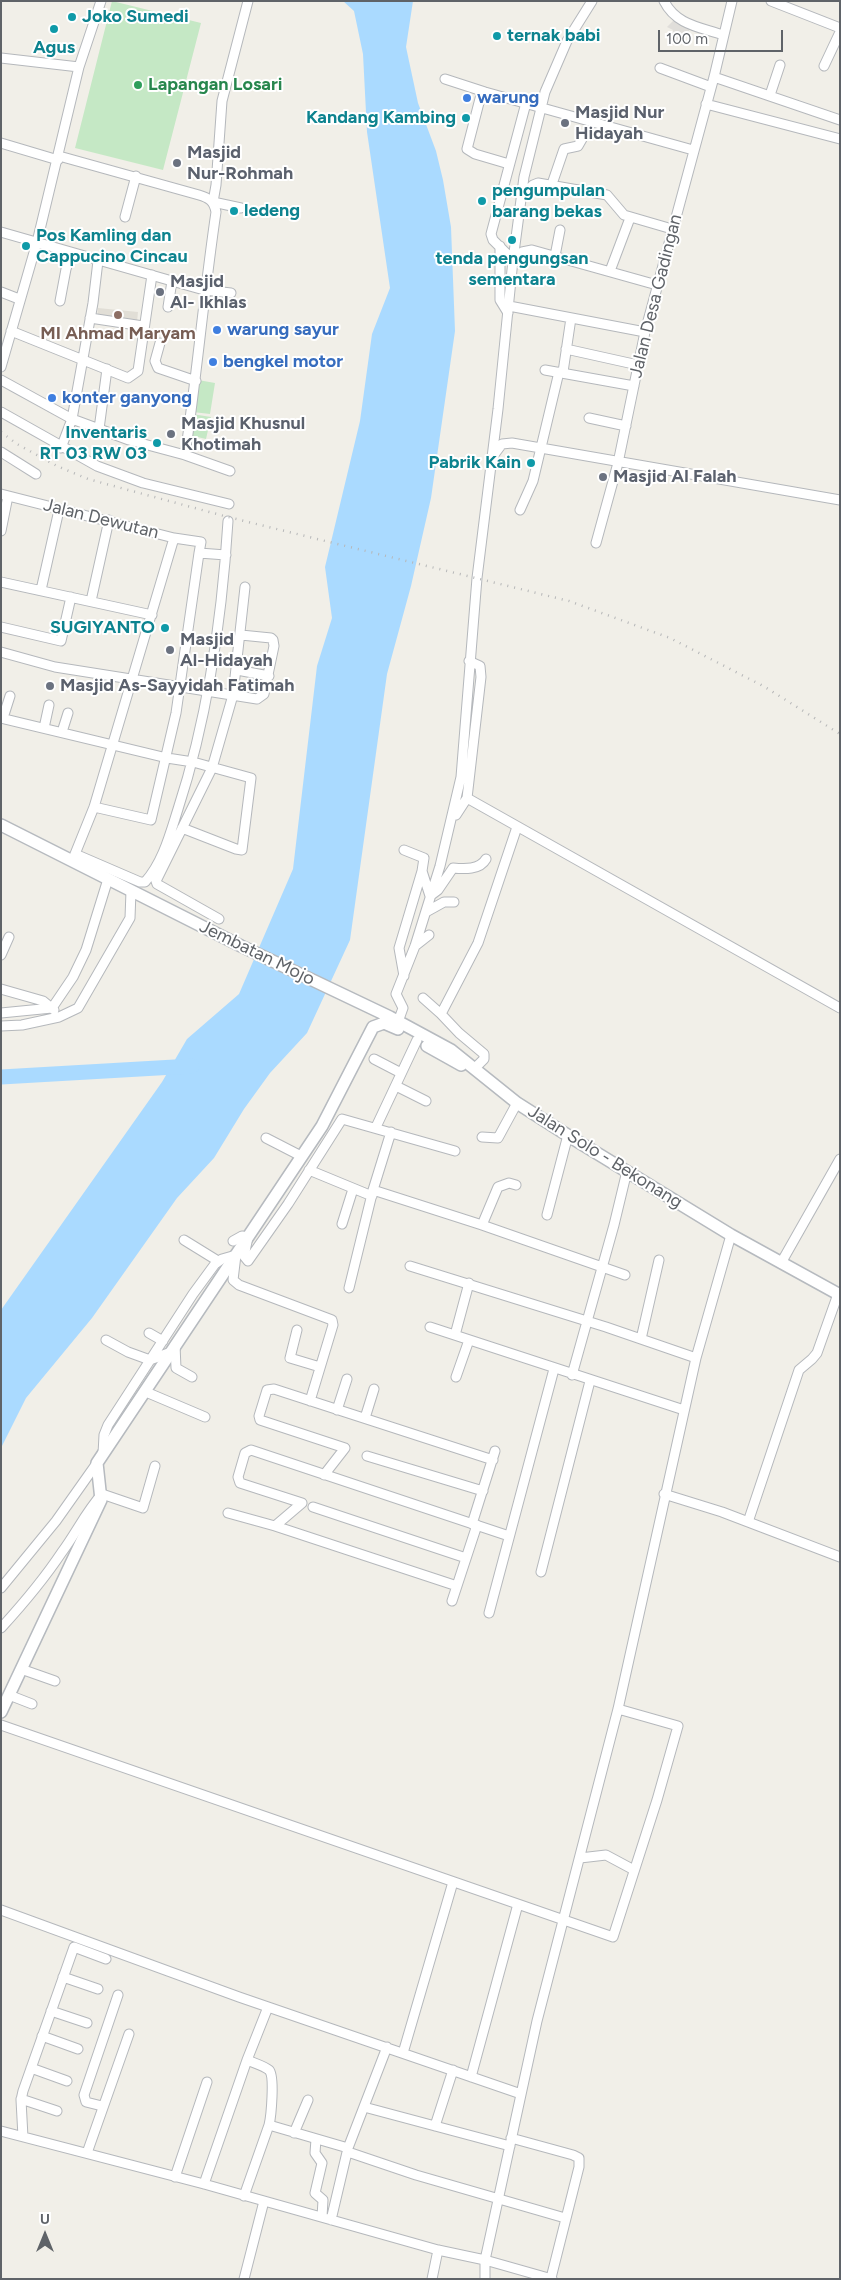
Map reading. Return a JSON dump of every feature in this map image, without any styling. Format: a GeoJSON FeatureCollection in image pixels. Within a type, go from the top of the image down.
{"type":"FeatureCollection","features":[{"type":"Feature","properties":{"kind":"main road","name":"Jembatan Mojo"},"geometry":{"type":"LineString","coordinates":[[1,825],[74,858],[135,893],[376,1010]]}},
{"type":"Feature","properties":{"kind":"main road","name":"Jalan Solo - Bekonang"},"geometry":{"type":"LineString","coordinates":[[376,1010],[451,1050],[517,1103],[731,1235],[839,1294]]}},
{"type":"Feature","properties":{"kind":"main road"},"geometry":{"type":"LineString","coordinates":[[1,1712],[90,1523],[100,1486],[100,1458],[146,1392],[173,1348],[322,1126],[373,1027],[380,1023],[390,1024],[485,1076]]}},
{"type":"Feature","properties":{"kind":"street"},"geometry":{"type":"LineString","coordinates":[[1,367],[19,298],[37,242],[79,67],[101,1]]}},
{"type":"Feature","properties":{"kind":"street"},"geometry":{"type":"LineString","coordinates":[[185,455],[196,381],[204,290],[216,212],[212,202],[216,185],[222,101],[248,1]]}},
{"type":"Feature","properties":{"kind":"street"},"geometry":{"type":"LineString","coordinates":[[398,1022],[403,1008],[396,994],[426,912],[452,821],[461,777],[477,578],[492,456],[512,260],[521,197],[540,107],[567,41],[592,1]]}},
{"type":"Feature","properties":{"kind":"street"},"geometry":{"type":"LineString","coordinates":[[664,1],[671,12],[688,25],[723,35]]}},
{"type":"Feature","properties":{"kind":"street","name":"Jalan Desa Gadingan"},"geometry":{"type":"LineString","coordinates":[[596,543],[618,463],[645,332],[714,77],[732,1]]}},
{"type":"Feature","properties":{"kind":"street"},"geometry":{"type":"LineString","coordinates":[[771,1],[840,28]]}},
{"type":"Feature","properties":{"kind":"street"},"geometry":{"type":"LineString","coordinates":[[824,66],[840,32]]}},
{"type":"Feature","properties":{"kind":"street"},"geometry":{"type":"LineString","coordinates":[[1,58],[79,67]]}},
{"type":"Feature","properties":{"kind":"street"},"geometry":{"type":"LineString","coordinates":[[770,95],[780,65]]}},
{"type":"Feature","properties":{"kind":"street"},"geometry":{"type":"LineString","coordinates":[[660,68],[711,87]]}},
{"type":"Feature","properties":{"kind":"street"},"geometry":{"type":"LineString","coordinates":[[714,77],[840,120]]}},
{"type":"Feature","properties":{"kind":"street"},"geometry":{"type":"LineString","coordinates":[[445,79],[693,150]]}},
{"type":"Feature","properties":{"kind":"street"},"geometry":{"type":"LineString","coordinates":[[482,91],[467,149],[475,154],[510,164]]}},
{"type":"Feature","properties":{"kind":"street"},"geometry":{"type":"LineString","coordinates":[[512,260],[493,240],[490,234],[526,103]]}},
{"type":"Feature","properties":{"kind":"street"},"geometry":{"type":"LineString","coordinates":[[706,104],[840,139]]}},
{"type":"Feature","properties":{"kind":"street"},"geometry":{"type":"LineString","coordinates":[[552,184],[564,149],[578,146],[582,139]]}},
{"type":"Feature","properties":{"kind":"street"},"geometry":{"type":"LineString","coordinates":[[1,143],[136,176],[199,195],[212,202],[241,208]]}},
{"type":"Feature","properties":{"kind":"street"},"geometry":{"type":"LineString","coordinates":[[125,217],[136,176]]}},
{"type":"Feature","properties":{"kind":"street"},"geometry":{"type":"LineString","coordinates":[[521,197],[533,184],[552,184],[607,196],[620,212],[630,218],[672,229]]}},
{"type":"Feature","properties":{"kind":"street"},"geometry":{"type":"LineString","coordinates":[[610,271],[630,218]]}},
{"type":"Feature","properties":{"kind":"street"},"geometry":{"type":"LineString","coordinates":[[555,256],[560,230]]}},
{"type":"Feature","properties":{"kind":"street"},"geometry":{"type":"LineString","coordinates":[[1,232],[71,254],[204,290],[231,293]]}},
{"type":"Feature","properties":{"kind":"street"},"geometry":{"type":"LineString","coordinates":[[500,246],[500,300],[508,309],[571,318],[645,332]]}},
{"type":"Feature","properties":{"kind":"street"},"geometry":{"type":"LineString","coordinates":[[512,260],[527,250],[657,285]]}},
{"type":"Feature","properties":{"kind":"street"},"geometry":{"type":"LineString","coordinates":[[60,301],[71,254]]}},
{"type":"Feature","properties":{"kind":"street"},"geometry":{"type":"LineString","coordinates":[[61,448],[72,419],[98,261]]}},
{"type":"Feature","properties":{"kind":"street"},"geometry":{"type":"LineString","coordinates":[[11,331],[128,378],[138,371],[152,275]]}},
{"type":"Feature","properties":{"kind":"street"},"geometry":{"type":"LineString","coordinates":[[168,307],[172,281]]}},
{"type":"Feature","properties":{"kind":"street"},"geometry":{"type":"LineString","coordinates":[[1,292],[19,298]]}},
{"type":"Feature","properties":{"kind":"street"},"geometry":{"type":"LineString","coordinates":[[90,318],[144,326]]}},
{"type":"Feature","properties":{"kind":"street"},"geometry":{"type":"LineString","coordinates":[[520,510],[532,481],[541,449],[561,372],[571,318]]}},
{"type":"Feature","properties":{"kind":"street"},"geometry":{"type":"LineString","coordinates":[[160,343],[156,361],[158,368],[196,381]]}},
{"type":"Feature","properties":{"kind":"street"},"geometry":{"type":"LineString","coordinates":[[566,349],[638,365]]}},
{"type":"Feature","properties":{"kind":"street"},"geometry":{"type":"LineString","coordinates":[[99,429],[107,369]]}},
{"type":"Feature","properties":{"kind":"street"},"geometry":{"type":"LineString","coordinates":[[545,370],[634,386]]}},
{"type":"Feature","properties":{"kind":"street"},"geometry":{"type":"LineString","coordinates":[[1,380],[72,419],[129,440],[185,455],[230,472]]}},
{"type":"Feature","properties":{"kind":"street"},"geometry":{"type":"LineString","coordinates":[[1,412],[61,448],[97,466],[144,483],[229,504]]}},
{"type":"Feature","properties":{"kind":"street"},"geometry":{"type":"LineString","coordinates":[[589,418],[626,426]]}},
{"type":"Feature","properties":{"kind":"street"},"geometry":{"type":"LineString","coordinates":[[492,456],[506,442],[618,463],[840,500]]}},
{"type":"Feature","properties":{"kind":"street"},"geometry":{"type":"LineString","coordinates":[[1,452],[36,474]]}},
{"type":"Feature","properties":{"kind":"street"},"geometry":{"type":"LineString","coordinates":[[1,531],[5,495]]}},
{"type":"Feature","properties":{"kind":"street","name":"Jalan Dewutan"},"geometry":{"type":"LineString","coordinates":[[5,495],[174,538],[200,542],[199,553]]}},
{"type":"Feature","properties":{"kind":"street"},"geometry":{"type":"LineString","coordinates":[[41,590],[59,510]]}},
{"type":"Feature","properties":{"kind":"street"},"geometry":{"type":"LineString","coordinates":[[91,601],[109,520]]}},
{"type":"Feature","properties":{"kind":"street"},"geometry":{"type":"LineString","coordinates":[[174,538],[152,615],[130,680],[94,807],[74,858],[134,880],[145,882],[160,860],[168,841],[192,762],[211,674],[226,554],[228,521]]}},
{"type":"Feature","properties":{"kind":"street"},"geometry":{"type":"LineString","coordinates":[[94,807],[151,820],[167,758],[180,686],[199,553],[226,554]]}},
{"type":"Feature","properties":{"kind":"street"},"geometry":{"type":"LineString","coordinates":[[1,582],[152,615]]}},
{"type":"Feature","properties":{"kind":"street"},"geometry":{"type":"LineString","coordinates":[[219,919],[156,883],[212,768],[233,695],[245,587]]}},
{"type":"Feature","properties":{"kind":"street"},"geometry":{"type":"LineString","coordinates":[[1,627],[60,641],[72,597]]}},
{"type":"Feature","properties":{"kind":"street"},"geometry":{"type":"LineString","coordinates":[[1,652],[55,667],[130,680],[207,690],[257,699],[262,698],[269,676],[274,640],[241,635]]}},
{"type":"Feature","properties":{"kind":"street"},"geometry":{"type":"LineString","coordinates":[[452,821],[467,798],[481,677],[480,666],[469,661]]}},
{"type":"Feature","properties":{"kind":"street"},"geometry":{"type":"LineString","coordinates":[[237,670],[269,676]]}},
{"type":"Feature","properties":{"kind":"street"},"geometry":{"type":"LineString","coordinates":[[10,696],[2,718],[167,758],[192,762],[247,776],[251,780],[242,850],[182,828]]}},
{"type":"Feature","properties":{"kind":"street"},"geometry":{"type":"LineString","coordinates":[[44,728],[49,705]]}},
{"type":"Feature","properties":{"kind":"street"},"geometry":{"type":"LineString","coordinates":[[62,732],[68,713]]}},
{"type":"Feature","properties":{"kind":"street"},"geometry":{"type":"LineString","coordinates":[[467,798],[840,1008]]}},
{"type":"Feature","properties":{"kind":"street"},"geometry":{"type":"LineString","coordinates":[[441,1014],[481,937],[517,827]]}},
{"type":"Feature","properties":{"kind":"street"},"geometry":{"type":"LineString","coordinates":[[404,850],[422,856],[424,860],[399,948],[404,976]]}},
{"type":"Feature","properties":{"kind":"street"},"geometry":{"type":"LineString","coordinates":[[430,896],[438,890],[453,868],[463,869],[481,865],[486,859]]}},
{"type":"Feature","properties":{"kind":"street"},"geometry":{"type":"LineString","coordinates":[[422,871],[430,896]]}},
{"type":"Feature","properties":{"kind":"street"},"geometry":{"type":"LineString","coordinates":[[52,1008],[73,977],[86,950],[108,879]]}},
{"type":"Feature","properties":{"kind":"street"},"geometry":{"type":"LineString","coordinates":[[1,1026],[59,1017],[74,1011],[82,1003],[130,918],[135,893]]}},
{"type":"Feature","properties":{"kind":"street"},"geometry":{"type":"LineString","coordinates":[[426,912],[444,902],[454,902]]}},
{"type":"Feature","properties":{"kind":"street"},"geometry":{"type":"LineString","coordinates":[[415,946],[429,935]]}},
{"type":"Feature","properties":{"kind":"street"},"geometry":{"type":"LineString","coordinates":[[1,955],[9,937]]}},
{"type":"Feature","properties":{"kind":"street"},"geometry":{"type":"LineString","coordinates":[[1,989],[43,1001],[59,1017]]}},
{"type":"Feature","properties":{"kind":"street"},"geometry":{"type":"LineString","coordinates":[[423,998],[484,1054],[484,1059],[475,1068]]}},
{"type":"Feature","properties":{"kind":"street"},"geometry":{"type":"LineString","coordinates":[[1,1013],[52,1008]]}},
{"type":"Feature","properties":{"kind":"street"},"geometry":{"type":"LineString","coordinates":[[376,1127],[418,1040]]}},
{"type":"Feature","properties":{"kind":"street"},"geometry":{"type":"LineString","coordinates":[[374,1059],[401,1073]]}},
{"type":"Feature","properties":{"kind":"street"},"geometry":{"type":"LineString","coordinates":[[396,1086],[426,1101]]}},
{"type":"Feature","properties":{"kind":"street"},"geometry":{"type":"LineString","coordinates":[[482,1137],[498,1138],[517,1103]]}},
{"type":"Feature","properties":{"kind":"street"},"geometry":{"type":"LineString","coordinates":[[233,1241],[242,1236],[248,1236],[244,1256],[247,1261],[342,1119],[456,1151]]}},
{"type":"Feature","properties":{"kind":"street"},"geometry":{"type":"LineString","coordinates":[[349,1288],[373,1193],[391,1132]]}},
{"type":"Feature","properties":{"kind":"street"},"geometry":{"type":"LineString","coordinates":[[547,1215],[568,1135]]}},
{"type":"Feature","properties":{"kind":"street"},"geometry":{"type":"LineString","coordinates":[[266,1138],[301,1156]]}},
{"type":"Feature","properties":{"kind":"street"},"geometry":{"type":"LineString","coordinates":[[781,1263],[840,1159]]}},
{"type":"Feature","properties":{"kind":"street"},"geometry":{"type":"LineString","coordinates":[[309,1170],[353,1189],[373,1193],[482,1225],[625,1276]]}},
{"type":"Feature","properties":{"kind":"street"},"geometry":{"type":"LineString","coordinates":[[572,1375],[614,1226],[627,1171]]}},
{"type":"Feature","properties":{"kind":"street"},"geometry":{"type":"LineString","coordinates":[[482,1225],[498,1187],[509,1183],[516,1185]]}},
{"type":"Feature","properties":{"kind":"street"},"geometry":{"type":"LineString","coordinates":[[342,1224],[353,1189]]}},
{"type":"Feature","properties":{"kind":"street"},"geometry":{"type":"LineString","coordinates":[[485,2279],[485,2260],[537,2021],[618,1709],[664,1494],[696,1358],[731,1235]]}},
{"type":"Feature","properties":{"kind":"street"},"geometry":{"type":"LineString","coordinates":[[184,1240],[218,1261]]}},
{"type":"Feature","properties":{"kind":"street"},"geometry":{"type":"LineString","coordinates":[[1,1588],[56,1521],[100,1458],[104,1435],[108,1425],[192,1294],[218,1261],[236,1255],[233,1280],[239,1285],[332,1320],[333,1326],[310,1401]]}},
{"type":"Feature","properties":{"kind":"street"},"geometry":{"type":"LineString","coordinates":[[641,1339],[658,1260]]}},
{"type":"Feature","properties":{"kind":"street"},"geometry":{"type":"LineString","coordinates":[[410,1266],[588,1321],[696,1358]]}},
{"type":"Feature","properties":{"kind":"street"},"geometry":{"type":"LineString","coordinates":[[455,1335],[469,1283]]}},
{"type":"Feature","properties":{"kind":"street"},"geometry":{"type":"LineString","coordinates":[[748,1522],[798,1370],[818,1353],[839,1294]]}},
{"type":"Feature","properties":{"kind":"street"},"geometry":{"type":"LineString","coordinates":[[430,1327],[572,1375],[684,1410]]}},
{"type":"Feature","properties":{"kind":"street"},"geometry":{"type":"LineString","coordinates":[[296,1330],[290,1358],[320,1367]]}},
{"type":"Feature","properties":{"kind":"street"},"geometry":{"type":"LineString","coordinates":[[149,1333],[163,1340]]}},
{"type":"Feature","properties":{"kind":"street"},"geometry":{"type":"LineString","coordinates":[[106,1340],[128,1352],[150,1360],[173,1348],[176,1368],[192,1377]]}},
{"type":"Feature","properties":{"kind":"street"},"geometry":{"type":"LineString","coordinates":[[456,1376],[469,1340]]}},
{"type":"Feature","properties":{"kind":"street"},"geometry":{"type":"LineString","coordinates":[[489,1613],[554,1368]]}},
{"type":"Feature","properties":{"kind":"street"},"geometry":{"type":"LineString","coordinates":[[337,1410],[347,1379]]}},
{"type":"Feature","properties":{"kind":"street"},"geometry":{"type":"LineString","coordinates":[[540,1572],[590,1380]]}},
{"type":"Feature","properties":{"kind":"street"},"geometry":{"type":"LineString","coordinates":[[324,1475],[345,1448],[259,1418],[267,1390],[274,1389],[337,1410],[494,1455],[482,1490],[466,1558],[452,1601]]}},
{"type":"Feature","properties":{"kind":"street"},"geometry":{"type":"LineString","coordinates":[[364,1418],[374,1389]]}},
{"type":"Feature","properties":{"kind":"street"},"geometry":{"type":"LineString","coordinates":[[146,1392],[206,1417]]}},
{"type":"Feature","properties":{"kind":"street"},"geometry":{"type":"LineString","coordinates":[[275,1526],[302,1503],[240,1483],[238,1478],[245,1453],[251,1450],[509,1536]]}},
{"type":"Feature","properties":{"kind":"street"},"geometry":{"type":"LineString","coordinates":[[367,1456],[482,1490]]}},
{"type":"Feature","properties":{"kind":"street"},"geometry":{"type":"LineString","coordinates":[[1,1628],[31,1594],[62,1553],[90,1508],[100,1486],[144,1508],[156,1466]]}},
{"type":"Feature","properties":{"kind":"street"},"geometry":{"type":"LineString","coordinates":[[664,1494],[748,1522],[840,1557]]}},
{"type":"Feature","properties":{"kind":"street"},"geometry":{"type":"LineString","coordinates":[[313,1507],[466,1558]]}},
{"type":"Feature","properties":{"kind":"street"},"geometry":{"type":"LineString","coordinates":[[228,1514],[275,1526],[457,1586]]}},
{"type":"Feature","properties":{"kind":"street"},"geometry":{"type":"LineString","coordinates":[[21,1669],[55,1681]]}},
{"type":"Feature","properties":{"kind":"street"},"geometry":{"type":"LineString","coordinates":[[9,1695],[32,1704]]}},
{"type":"Feature","properties":{"kind":"street"},"geometry":{"type":"LineString","coordinates":[[1,1725],[613,1937],[658,1800],[678,1726],[618,1709]]}},
{"type":"Feature","properties":{"kind":"street"},"geometry":{"type":"LineString","coordinates":[[580,1858],[594,1854],[606,1855],[634,1870]]}},
{"type":"Feature","properties":{"kind":"street"},"geometry":{"type":"LineString","coordinates":[[403,2053],[453,1882]]}},
{"type":"Feature","properties":{"kind":"street"},"geometry":{"type":"LineString","coordinates":[[471,2076],[518,1904]]}},
{"type":"Feature","properties":{"kind":"street"},"geometry":{"type":"LineString","coordinates":[[1,1910],[268,2007],[521,2094]]}},
{"type":"Feature","properties":{"kind":"street"},"geometry":{"type":"LineString","coordinates":[[23,2137],[22,2099],[31,2068],[74,1947],[106,1958]]}},
{"type":"Feature","properties":{"kind":"street"},"geometry":{"type":"LineString","coordinates":[[64,1977],[98,1989]]}},
{"type":"Feature","properties":{"kind":"street"},"geometry":{"type":"LineString","coordinates":[[102,2106],[86,2102],[84,2095],[118,1995]]}},
{"type":"Feature","properties":{"kind":"street"},"geometry":{"type":"LineString","coordinates":[[204,2184],[247,2060],[268,2007]]}},
{"type":"Feature","properties":{"kind":"street"},"geometry":{"type":"LineString","coordinates":[[51,2011],[87,2022]]}},
{"type":"Feature","properties":{"kind":"street"},"geometry":{"type":"LineString","coordinates":[[87,2153],[129,2034]]}},
{"type":"Feature","properties":{"kind":"street"},"geometry":{"type":"LineString","coordinates":[[42,2036],[78,2049]]}},
{"type":"Feature","properties":{"kind":"street"},"geometry":{"type":"LineString","coordinates":[[327,2219],[348,2150],[387,2047]]}},
{"type":"Feature","properties":{"kind":"street"},"geometry":{"type":"LineString","coordinates":[[244,2196],[272,2115],[273,2076],[270,2070],[247,2060]]}},
{"type":"Feature","properties":{"kind":"street"},"geometry":{"type":"LineString","coordinates":[[31,2068],[67,2081]]}},
{"type":"Feature","properties":{"kind":"street"},"geometry":{"type":"LineString","coordinates":[[435,2126],[453,2070]]}},
{"type":"Feature","properties":{"kind":"street"},"geometry":{"type":"LineString","coordinates":[[175,2177],[207,2082]]}},
{"type":"Feature","properties":{"kind":"street"},"geometry":{"type":"LineString","coordinates":[[22,2099],[57,2111]]}},
{"type":"Feature","properties":{"kind":"street"},"geometry":{"type":"LineString","coordinates":[[294,2133],[308,2100]]}},
{"type":"Feature","properties":{"kind":"street"},"geometry":{"type":"LineString","coordinates":[[1,2131],[204,2184],[438,2250],[485,2260],[552,2279],[565,2218],[579,2167],[578,2158],[573,2155],[435,2126],[364,2107]]}},
{"type":"Feature","properties":{"kind":"street"},"geometry":{"type":"LineString","coordinates":[[269,2125],[498,2199],[565,2218]]}},
{"type":"Feature","properties":{"kind":"street"},"geometry":{"type":"LineString","coordinates":[[316,2139],[315,2153],[322,2163],[314,2193],[323,2200],[327,2219]]}},
{"type":"Feature","properties":{"kind":"street"},"geometry":{"type":"LineString","coordinates":[[244,2279],[264,2201]]}},
{"type":"Feature","properties":{"kind":"street"},"geometry":{"type":"LineString","coordinates":[[432,2279],[438,2250]]}},
{"type":"Feature","properties":{"kind":"shaded area"},"geometry":{"type":"Polygon","coordinates":[[[675,19],[690,29],[681,45],[668,45],[673,30],[667,27],[675,19]]]}},
{"type":"Feature","properties":{"kind":"shaded area","name":"MI Ahmad Maryam"},"geometry":{"type":"Polygon","coordinates":[[[98,308],[138,312],[137,322],[97,319],[98,308]]]}},
{"type":"Feature","properties":{"kind":"green space","name":"Lapangan Losari"},"geometry":{"type":"Polygon","coordinates":[[[112,1],[201,23],[163,170],[75,148],[112,1]]]}},
{"type":"Feature","properties":{"kind":"green space"},"geometry":{"type":"Polygon","coordinates":[[[198,380],[215,383],[210,414],[193,412],[198,380]]]}},
{"type":"Feature","properties":{"kind":"green space"},"geometry":{"type":"Polygon","coordinates":[[[192,414],[211,417],[206,439],[189,435],[192,414]]]}},
{"type":"Feature","properties":{"kind":"water"},"geometry":{"type":"Polygon","coordinates":[[[343,1],[413,1],[406,47],[418,103],[436,151],[443,180],[451,227],[455,331],[431,498],[411,586],[387,674],[350,940],[307,1033],[270,1073],[244,1109],[214,1158],[177,1198],[92,1318],[26,1398],[1,1448],[1,1310],[162,1082],[187,1039],[239,994],[293,869],[317,666],[332,618],[325,567],[360,421],[372,334],[390,288],[367,132],[363,54],[354,11],[343,1]]]}},
{"type":"Feature","properties":{"kind":"waterway"},"geometry":{"type":"LineString","coordinates":[[1,1077],[192,1066]]}},
{"type":"Feature","properties":{"kind":"railway"},"geometry":{"type":"LineString","coordinates":[[1,432],[17,444],[57,466],[88,479],[228,517],[569,601],[670,638],[765,687],[840,734]]}},
{"type":"Feature","properties":{"kind":"place","name":"Joko Sumedi"},"geometry":{"type":"Point","coordinates":[72,17]}},
{"type":"Feature","properties":{"kind":"place","name":"Agus"},"geometry":{"type":"Point","coordinates":[54,29]}},
{"type":"Feature","properties":{"kind":"place","name":"ternak babi"},"geometry":{"type":"Point","coordinates":[497,36]}},
{"type":"Feature","properties":{"kind":"place","name":"Lapangan Losari"},"geometry":{"type":"Point","coordinates":[138,85]}},
{"type":"Feature","properties":{"kind":"place","name":"warung"},"geometry":{"type":"Point","coordinates":[467,98]}},
{"type":"Feature","properties":{"kind":"place","name":"Kandang Kambing"},"geometry":{"type":"Point","coordinates":[466,118]}},
{"type":"Feature","properties":{"kind":"place","name":"Masjid Nur Hidayah"},"geometry":{"type":"Point","coordinates":[565,123]}},
{"type":"Feature","properties":{"kind":"place","name":"Masjid Nur-Rohmah"},"geometry":{"type":"Point","coordinates":[177,163]}},
{"type":"Feature","properties":{"kind":"place","name":"pengumpulan barang bekas"},"geometry":{"type":"Point","coordinates":[482,201]}},
{"type":"Feature","properties":{"kind":"place","name":"ledeng"},"geometry":{"type":"Point","coordinates":[234,211]}},
{"type":"Feature","properties":{"kind":"place","name":"tenda pengungsan sementara"},"geometry":{"type":"Point","coordinates":[512,240]}},
{"type":"Feature","properties":{"kind":"place","name":"Pos Kamling dan Cappucino Cincau"},"geometry":{"type":"Point","coordinates":[26,246]}},
{"type":"Feature","properties":{"kind":"place","name":"Masjid Al- Ikhlas"},"geometry":{"type":"Point","coordinates":[160,292]}},
{"type":"Feature","properties":{"kind":"place","name":"MI Ahmad Maryam"},"geometry":{"type":"Point","coordinates":[118,315]}},
{"type":"Feature","properties":{"kind":"place","name":"warung sayur"},"geometry":{"type":"Point","coordinates":[217,330]}},
{"type":"Feature","properties":{"kind":"place","name":"bengkel motor"},"geometry":{"type":"Point","coordinates":[213,362]}},
{"type":"Feature","properties":{"kind":"place","name":"konter ganyong"},"geometry":{"type":"Point","coordinates":[52,398]}},
{"type":"Feature","properties":{"kind":"place","name":"Masjid Khusnul Khotimah"},"geometry":{"type":"Point","coordinates":[171,434]}},
{"type":"Feature","properties":{"kind":"place","name":"Inventaris RT 03 RW 03"},"geometry":{"type":"Point","coordinates":[157,443]}},
{"type":"Feature","properties":{"kind":"place","name":"Pabrik Kain"},"geometry":{"type":"Point","coordinates":[531,463]}},
{"type":"Feature","properties":{"kind":"place","name":"Masjid Al Falah"},"geometry":{"type":"Point","coordinates":[603,477]}},
{"type":"Feature","properties":{"kind":"place","name":"SUGIYANTO"},"geometry":{"type":"Point","coordinates":[165,628]}},
{"type":"Feature","properties":{"kind":"place","name":"Masjid Al-Hidayah"},"geometry":{"type":"Point","coordinates":[170,650]}},
{"type":"Feature","properties":{"kind":"place","name":"Masjid As-Sayyidah Fatimah"},"geometry":{"type":"Point","coordinates":[50,686]}}]}
